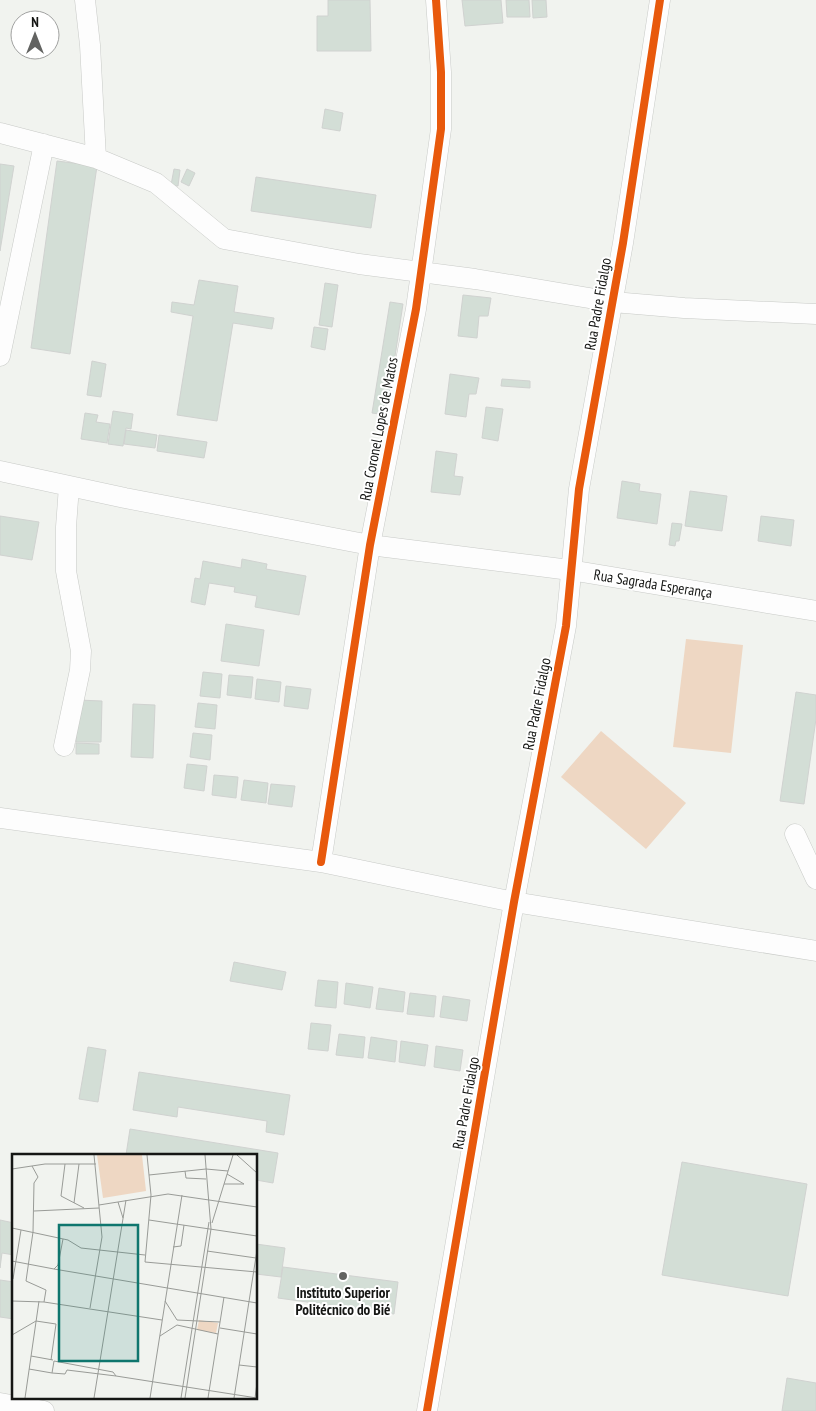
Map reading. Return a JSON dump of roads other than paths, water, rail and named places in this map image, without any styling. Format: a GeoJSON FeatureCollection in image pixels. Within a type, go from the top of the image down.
{"type":"FeatureCollection","features":[{"type":"Feature","properties":{"kind":"street"},"geometry":{"type":"LineString","coordinates":[[85,0],[90,45],[96,158]]}},
{"type":"Feature","properties":{"kind":"street","name":"Rua Coronel Lopes de Matos"},"geometry":{"type":"LineString","coordinates":[[321,862],[370,545],[416,308],[441,130],[441,72],[436,0]]}},
{"type":"Feature","properties":{"kind":"street","name":"Rua Padre Fidalgo"},"geometry":{"type":"LineString","coordinates":[[427,1411],[514,902],[566,626],[579,489],[613,302],[660,0]]}},
{"type":"Feature","properties":{"kind":"street"},"geometry":{"type":"LineString","coordinates":[[0,133],[96,158],[156,183],[224,239],[359,264],[475,279],[613,302],[684,308],[816,314]]}},
{"type":"Feature","properties":{"kind":"street"},"geometry":{"type":"LineString","coordinates":[[0,356],[44,144]]}},
{"type":"Feature","properties":{"kind":"street","name":"Rua Sagrada Esperança"},"geometry":{"type":"LineString","coordinates":[[0,471],[370,545],[570,570],[816,611]]}},
{"type":"Feature","properties":{"kind":"street"},"geometry":{"type":"LineString","coordinates":[[64,746],[80,670],[81,651],[66,571],[66,527],[69,486]]}},
{"type":"Feature","properties":{"kind":"street"},"geometry":{"type":"LineString","coordinates":[[0,818],[321,862],[514,902],[816,951]]}},
{"type":"Feature","properties":{"kind":"street"},"geometry":{"type":"LineString","coordinates":[[795,834],[816,879]]}},
{"type":"Feature","properties":{"kind":"street"},"geometry":{"type":"LineString","coordinates":[[0,1403],[44,1411]]}},
{"type":"Feature","properties":{"kind":"place","name":"Instituto Superior Politécnico do Bié"},"geometry":{"type":"Point","coordinates":[343,1276]}}]}
